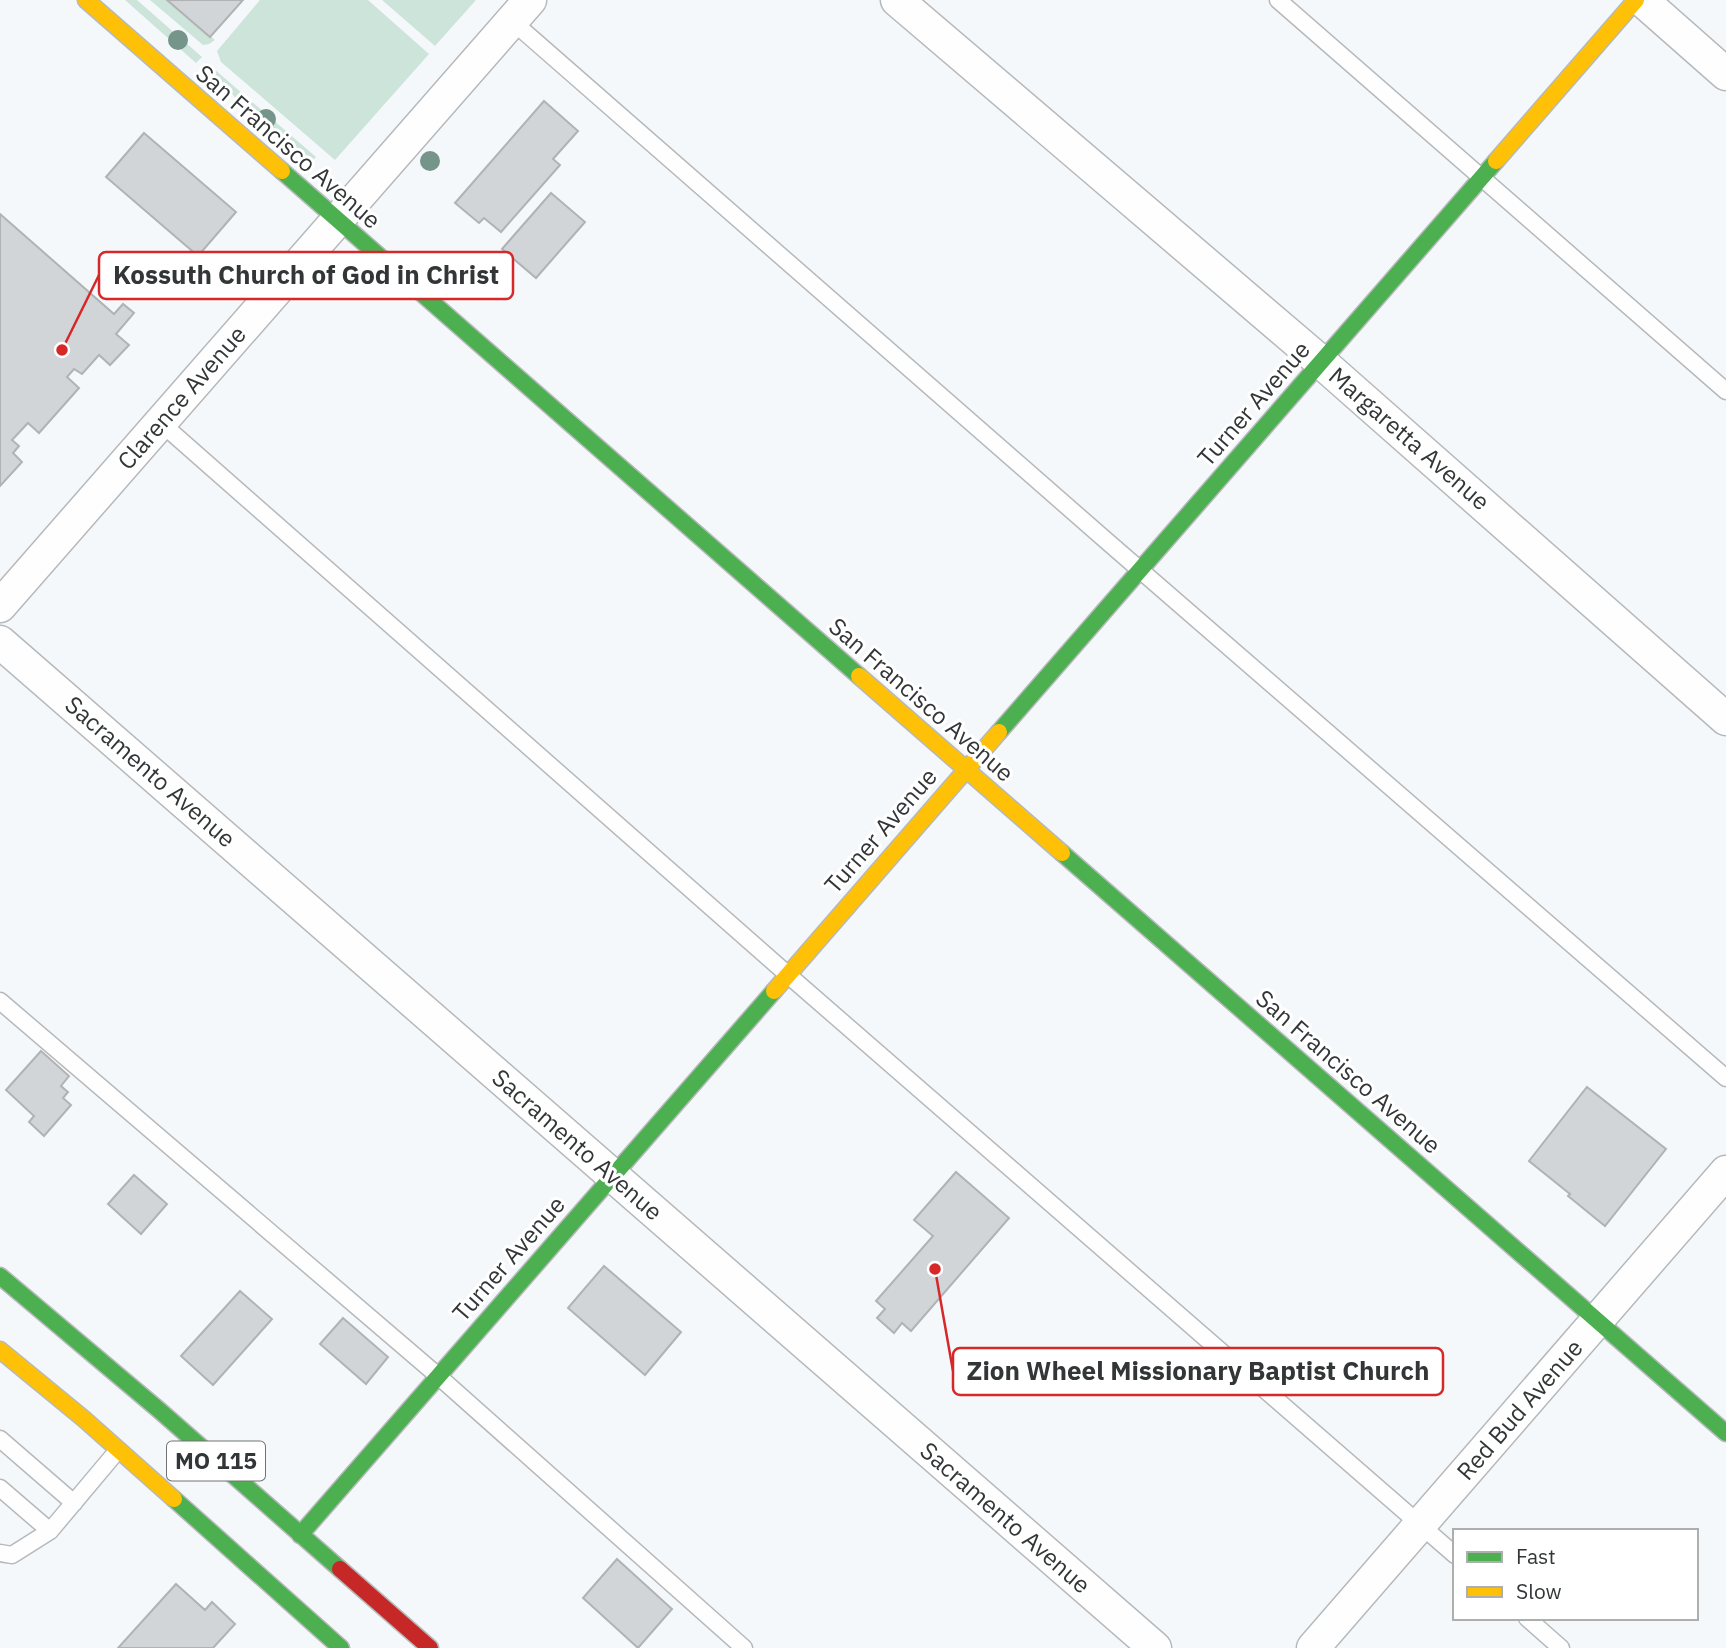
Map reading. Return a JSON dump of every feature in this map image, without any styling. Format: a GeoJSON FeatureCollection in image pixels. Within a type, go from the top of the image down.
{"type":"FeatureCollection","features":[{"type":"Feature","properties":{"kind":"street","name":"San Francisco Avenue"},"geometry":{"type":"LineString","coordinates":[[86,0],[1726,1433]]}},
{"type":"Feature","properties":{"kind":"street","name":"Margaretta Avenue"},"geometry":{"type":"LineString","coordinates":[[897,0],[1321,362],[1726,719]]}},
{"type":"Feature","properties":{"kind":"street","name":"Turner Avenue"},"geometry":{"type":"LineString","coordinates":[[300,1535],[1636,0]]}},
{"type":"Feature","properties":{"kind":"street"},"geometry":{"type":"LineString","coordinates":[[1642,0],[1726,74]]}},
{"type":"Feature","properties":{"kind":"street","name":"Clarence Avenue"},"geometry":{"type":"LineString","coordinates":[[0,606],[521,10]]}},
{"type":"Feature","properties":{"kind":"street","name":"Sacramento Avenue"},"geometry":{"type":"LineString","coordinates":[[0,642],[1155,1648]]}},
{"type":"Feature","properties":{"kind":"street","name":"Red Bud Avenue"},"geometry":{"type":"LineString","coordinates":[[1313,1648],[1726,1172]]}},
{"type":"Feature","properties":{"kind":"street","name":"MO 115"},"geometry":{"type":"LineString","coordinates":[[0,1276],[159,1410],[430,1648]]}},
{"type":"Feature","properties":{"kind":"street"},"geometry":{"type":"LineString","coordinates":[[0,1350],[118,1450],[341,1648]]}},
{"type":"Feature","properties":{"kind":"lane"},"geometry":{"type":"LineString","coordinates":[[1278,0],[1726,391]]}},
{"type":"Feature","properties":{"kind":"lane"},"geometry":{"type":"LineString","coordinates":[[521,10],[1140,570],[1726,1078]]}},
{"type":"Feature","properties":{"kind":"lane"},"geometry":{"type":"LineString","coordinates":[[161,423],[787,974],[1453,1553]]}},
{"type":"Feature","properties":{"kind":"lane"},"geometry":{"type":"LineString","coordinates":[[0,1001],[437,1375],[744,1648]]}},
{"type":"Feature","properties":{"kind":"lane"},"geometry":{"type":"LineString","coordinates":[[0,1439],[75,1503]]}},
{"type":"Feature","properties":{"kind":"lane"},"geometry":{"type":"LineString","coordinates":[[0,1553],[12,1555],[50,1531],[118,1450]]}},
{"type":"Feature","properties":{"kind":"lane"},"geometry":{"type":"LineString","coordinates":[[0,1488],[50,1531]]}},
{"type":"Feature","properties":{"kind":"lane"},"geometry":{"type":"LineString","coordinates":[[1529,1620],[1561,1648]]}},
{"type":"Feature","properties":{"kind":"green space"},"geometry":{"type":"Polygon","coordinates":[[[125,0],[137,0],[202,57],[196,63],[125,0]]]}},
{"type":"Feature","properties":{"kind":"green space"},"geometry":{"type":"Polygon","coordinates":[[[150,0],[167,0],[215,40],[203,45],[150,0]]]}},
{"type":"Feature","properties":{"kind":"green space"},"geometry":{"type":"Polygon","coordinates":[[[260,0],[368,0],[429,54],[335,160],[221,62],[217,51],[260,0]]]}},
{"type":"Feature","properties":{"kind":"green space"},"geometry":{"type":"Polygon","coordinates":[[[382,0],[476,0],[435,46],[382,0]]]}},
{"type":"Feature","properties":{"kind":"green space"},"geometry":{"type":"Polygon","coordinates":[[[206,62],[316,157],[310,163],[202,68],[206,62]]]}},
{"type":"Feature","properties":{"kind":"building"},"geometry":{"type":"Polygon","coordinates":[[[167,0],[243,0],[210,37],[167,0]]]}},
{"type":"Feature","properties":{"kind":"building"},"geometry":{"type":"Polygon","coordinates":[[[544,101],[578,131],[553,159],[560,165],[501,232],[484,218],[479,223],[455,203],[544,101]]]}},
{"type":"Feature","properties":{"kind":"building"},"geometry":{"type":"Polygon","coordinates":[[[144,133],[236,212],[198,256],[106,177],[144,133]]]}},
{"type":"Feature","properties":{"kind":"building"},"geometry":{"type":"Polygon","coordinates":[[[551,193],[585,222],[536,278],[502,249],[551,193]]]}},
{"type":"Feature","properties":{"kind":"building"},"geometry":{"type":"Polygon","coordinates":[[[0,214],[114,314],[123,304],[134,313],[116,334],[129,345],[110,365],[99,355],[82,374],[74,369],[67,377],[79,388],[39,433],[28,423],[12,440],[19,446],[13,453],[22,462],[0,486],[0,214]]]}},
{"type":"Feature","properties":{"kind":"building"},"geometry":{"type":"Polygon","coordinates":[[[41,1051],[69,1076],[61,1086],[68,1092],[63,1098],[71,1105],[44,1136],[29,1122],[34,1116],[6,1090],[41,1051]]]}},
{"type":"Feature","properties":{"kind":"building"},"geometry":{"type":"Polygon","coordinates":[[[1587,1087],[1666,1149],[1605,1226],[1529,1161],[1587,1087]]]}},
{"type":"Feature","properties":{"kind":"building"},"geometry":{"type":"Polygon","coordinates":[[[956,1172],[1009,1218],[911,1331],[902,1323],[894,1333],[877,1318],[885,1309],[876,1301],[933,1236],[914,1220],[956,1172]]]}},
{"type":"Feature","properties":{"kind":"building"},"geometry":{"type":"Polygon","coordinates":[[[134,1175],[167,1204],[141,1234],[108,1204],[134,1175]]]}},
{"type":"Feature","properties":{"kind":"building"},"geometry":{"type":"Polygon","coordinates":[[[604,1266],[681,1332],[645,1375],[568,1308],[604,1266]]]}},
{"type":"Feature","properties":{"kind":"building"},"geometry":{"type":"Polygon","coordinates":[[[240,1291],[272,1319],[213,1385],[181,1356],[240,1291]]]}},
{"type":"Feature","properties":{"kind":"building"},"geometry":{"type":"Polygon","coordinates":[[[343,1318],[388,1357],[366,1384],[320,1344],[343,1318]]]}},
{"type":"Feature","properties":{"kind":"building"},"geometry":{"type":"Polygon","coordinates":[[[617,1559],[672,1609],[638,1648],[583,1598],[617,1559]]]}},
{"type":"Feature","properties":{"kind":"building"},"geometry":{"type":"Polygon","coordinates":[[[176,1584],[205,1610],[212,1602],[235,1624],[213,1648],[118,1648],[176,1584]]]}},
{"type":"Feature","properties":{"kind":"traffic: fast"},"geometry":{"type":"LineString","coordinates":[[999,732],[1496,161]]}},
{"type":"Feature","properties":{"kind":"traffic: fast"},"geometry":{"type":"LineString","coordinates":[[282,171],[859,676]]}},
{"type":"Feature","properties":{"kind":"traffic: fast"},"geometry":{"type":"LineString","coordinates":[[1062,853],[1726,1433]]}},
{"type":"Feature","properties":{"kind":"traffic: fast"},"geometry":{"type":"LineString","coordinates":[[300,1535],[774,991]]}},
{"type":"Feature","properties":{"kind":"traffic: fast"},"geometry":{"type":"LineString","coordinates":[[0,1276],[159,1410],[340,1569]]}},
{"type":"Feature","properties":{"kind":"traffic: fast"},"geometry":{"type":"LineString","coordinates":[[174,1499],[341,1648]]}},
{"type":"Feature","properties":{"kind":"traffic: slow"},"geometry":{"type":"LineString","coordinates":[[86,0],[282,171]]}},
{"type":"Feature","properties":{"kind":"traffic: slow"},"geometry":{"type":"LineString","coordinates":[[1496,161],[1636,0]]}},
{"type":"Feature","properties":{"kind":"traffic: slow"},"geometry":{"type":"LineString","coordinates":[[859,676],[1062,853]]}},
{"type":"Feature","properties":{"kind":"traffic: slow"},"geometry":{"type":"LineString","coordinates":[[774,991],[999,732]]}},
{"type":"Feature","properties":{"kind":"traffic: slow"},"geometry":{"type":"LineString","coordinates":[[0,1350],[84,1419],[174,1499]]}},
{"type":"Feature","properties":{"kind":"traffic: jam"},"geometry":{"type":"LineString","coordinates":[[340,1569],[430,1648]]}},
{"type":"Feature","properties":{"kind":"place","name":"Kossuth Church of God in Christ"},"geometry":{"type":"Point","coordinates":[62,350]}},
{"type":"Feature","properties":{"kind":"place","name":"Zion Wheel Missionary Baptist Church"},"geometry":{"type":"Point","coordinates":[935,1269]}}]}
